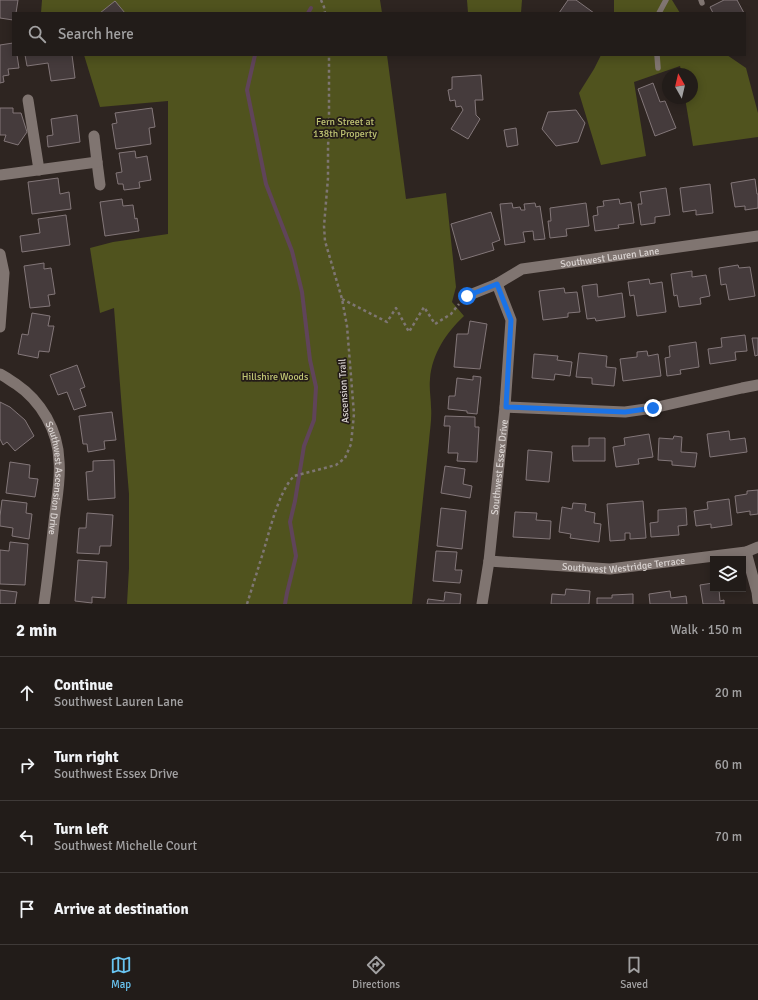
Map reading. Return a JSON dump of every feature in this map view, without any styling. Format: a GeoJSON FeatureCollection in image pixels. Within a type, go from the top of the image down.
{"type":"FeatureCollection","features":[{"type":"Feature","properties":{"kind":"street"},"geometry":{"type":"LineString","coordinates":[[28,100],[39,170]]}},
{"type":"Feature","properties":{"kind":"street"},"geometry":{"type":"LineString","coordinates":[[94,136],[100,185]]}},
{"type":"Feature","properties":{"kind":"street"},"geometry":{"type":"LineString","coordinates":[[0,176],[97,162]]}},
{"type":"Feature","properties":{"kind":"street","name":"Southwest Lauren Lane"},"geometry":{"type":"LineString","coordinates":[[467,296],[497,284],[522,270],[758,236]]}},
{"type":"Feature","properties":{"kind":"street"},"geometry":{"type":"LineString","coordinates":[[0,254],[4,273],[0,327]]}},
{"type":"Feature","properties":{"kind":"street","name":"Southwest Essex Drive"},"geometry":{"type":"LineString","coordinates":[[482,604],[506,407],[511,320],[497,284]]}},
{"type":"Feature","properties":{"kind":"street","name":"Southwest Ascension Drive"},"geometry":{"type":"LineString","coordinates":[[0,374],[22,388],[40,406],[51,424],[60,461],[44,604]]}},
{"type":"Feature","properties":{"kind":"street"},"geometry":{"type":"LineString","coordinates":[[506,407],[625,412],[653,408],[758,385]]}},
{"type":"Feature","properties":{"kind":"street","name":"Southwest Westridge Terrace"},"geometry":{"type":"LineString","coordinates":[[488,561],[610,569],[746,552],[758,547]]}},
{"type":"Feature","properties":{"kind":"street"},"geometry":{"type":"LineString","coordinates":[[746,552],[757,592],[758,602]]}},
{"type":"Feature","properties":{"kind":"lane"},"geometry":{"type":"LineString","coordinates":[[660,12],[666,0]]}},
{"type":"Feature","properties":{"kind":"lane"},"geometry":{"type":"LineString","coordinates":[[657,56],[658,68]]}},
{"type":"Feature","properties":{"kind":"path"},"geometry":{"type":"LineString","coordinates":[[321,0],[325,12]]}},
{"type":"Feature","properties":{"kind":"path","name":"Ascension Trail"},"geometry":{"type":"LineString","coordinates":[[247,604],[274,516],[290,480],[294,476],[336,465],[345,458],[352,444],[354,414],[347,326],[342,299],[325,242],[324,226],[328,178],[329,56]]}},
{"type":"Feature","properties":{"kind":"path"},"geometry":{"type":"LineString","coordinates":[[342,299],[387,322],[396,308],[410,332],[424,307],[435,324],[451,314],[467,296]]}},
{"type":"Feature","properties":{"kind":"green space"},"geometry":{"type":"Polygon","coordinates":[[[42,0],[380,0],[382,12],[41,12],[42,0]]]}},
{"type":"Feature","properties":{"kind":"green space"},"geometry":{"type":"Polygon","coordinates":[[[467,0],[522,0],[521,12],[468,12],[467,0]]]}},
{"type":"Feature","properties":{"kind":"green space"},"geometry":{"type":"Polygon","coordinates":[[[614,0],[672,0],[679,12],[614,12],[614,0]]]}},
{"type":"Feature","properties":{"kind":"green space","name":"Hillshire Woods"},"geometry":{"type":"Polygon","coordinates":[[[84,56],[387,56],[406,199],[446,193],[456,287],[452,302],[464,316],[441,344],[431,370],[431,424],[412,604],[127,604],[129,568],[129,494],[114,308],[100,313],[90,248],[113,242],[168,234],[168,101],[100,107],[84,56]]]}},
{"type":"Feature","properties":{"kind":"green space"},"geometry":{"type":"Polygon","coordinates":[[[600,56],[728,56],[746,68],[758,113],[758,137],[693,146],[686,104],[698,104],[698,68],[680,68],[680,66],[674,68],[662,68],[662,72],[634,82],[646,156],[601,165],[579,93],[600,56]]]}},
{"type":"Feature","properties":{"kind":"building"},"geometry":{"type":"Polygon","coordinates":[[[0,0],[18,0],[16,12],[12,12],[12,20],[0,18],[0,0]]]}},
{"type":"Feature","properties":{"kind":"building"},"geometry":{"type":"Polygon","coordinates":[[[568,0],[576,0],[593,12],[560,12],[568,0]]]}},
{"type":"Feature","properties":{"kind":"building"},"geometry":{"type":"Polygon","coordinates":[[[724,0],[737,0],[743,12],[712,12],[710,7],[724,0]]]}},
{"type":"Feature","properties":{"kind":"building"},"geometry":{"type":"Polygon","coordinates":[[[115,1],[124,12],[101,12],[115,1]]]}},
{"type":"Feature","properties":{"kind":"building"},"geometry":{"type":"Polygon","coordinates":[[[12,43],[12,56],[17,56],[19,68],[8,69],[9,75],[3,76],[4,82],[0,83],[0,45],[12,43]]]}},
{"type":"Feature","properties":{"kind":"building"},"geometry":{"type":"Polygon","coordinates":[[[25,56],[72,56],[75,78],[51,81],[48,63],[27,66],[25,56]]]}},
{"type":"Feature","properties":{"kind":"building"},"geometry":{"type":"Polygon","coordinates":[[[481,75],[483,100],[475,100],[476,115],[480,119],[468,139],[451,129],[463,110],[461,106],[456,107],[455,100],[450,101],[448,90],[452,89],[452,77],[481,75]]]}},
{"type":"Feature","properties":{"kind":"building"},"geometry":{"type":"Polygon","coordinates":[[[653,83],[660,102],[662,102],[662,104],[666,104],[676,128],[655,136],[638,89],[653,83]]]}},
{"type":"Feature","properties":{"kind":"building"},"geometry":{"type":"Polygon","coordinates":[[[0,108],[13,108],[13,113],[21,113],[27,132],[18,145],[4,141],[6,135],[0,135],[0,108]]]}},
{"type":"Feature","properties":{"kind":"building"},"geometry":{"type":"Polygon","coordinates":[[[152,108],[155,127],[149,128],[151,144],[116,149],[112,124],[117,123],[115,113],[152,108]]]}},
{"type":"Feature","properties":{"kind":"building"},"geometry":{"type":"Polygon","coordinates":[[[576,110],[585,123],[578,142],[556,146],[542,129],[548,112],[576,110]]]}},
{"type":"Feature","properties":{"kind":"building"},"geometry":{"type":"Polygon","coordinates":[[[77,115],[80,142],[48,147],[47,136],[53,135],[51,119],[77,115]]]}},
{"type":"Feature","properties":{"kind":"building"},"geometry":{"type":"Polygon","coordinates":[[[516,128],[518,145],[507,147],[504,130],[516,128]]]}},
{"type":"Feature","properties":{"kind":"building"},"geometry":{"type":"Polygon","coordinates":[[[135,151],[136,158],[147,156],[151,180],[139,182],[140,188],[124,190],[123,184],[118,184],[116,173],[122,172],[119,153],[135,151]]]}},
{"type":"Feature","properties":{"kind":"building"},"geometry":{"type":"Polygon","coordinates":[[[58,178],[60,194],[69,192],[71,209],[32,214],[28,182],[58,178]]]}},
{"type":"Feature","properties":{"kind":"building"},"geometry":{"type":"Polygon","coordinates":[[[755,179],[758,194],[758,208],[745,210],[745,206],[735,207],[731,183],[755,179]]]}},
{"type":"Feature","properties":{"kind":"building"},"geometry":{"type":"Polygon","coordinates":[[[710,184],[713,213],[696,215],[696,210],[683,212],[680,188],[710,184]]]}},
{"type":"Feature","properties":{"kind":"building"},"geometry":{"type":"Polygon","coordinates":[[[666,188],[670,215],[655,217],[655,223],[641,225],[638,204],[642,204],[640,192],[666,188]]]}},
{"type":"Feature","properties":{"kind":"building"},"geometry":{"type":"Polygon","coordinates":[[[122,199],[123,206],[133,205],[139,231],[105,236],[100,202],[122,199]]]}},
{"type":"Feature","properties":{"kind":"building"},"geometry":{"type":"Polygon","coordinates":[[[619,199],[620,204],[631,202],[634,223],[618,225],[619,228],[595,231],[593,216],[598,215],[597,207],[604,206],[603,201],[619,199]]]}},
{"type":"Feature","properties":{"kind":"building"},"geometry":{"type":"Polygon","coordinates":[[[512,203],[513,208],[520,207],[521,210],[525,210],[524,204],[535,203],[536,207],[540,206],[545,239],[534,240],[533,231],[523,232],[525,242],[505,245],[500,204],[512,203]]]}},
{"type":"Feature","properties":{"kind":"building"},"geometry":{"type":"Polygon","coordinates":[[[586,203],[589,226],[566,229],[567,236],[550,238],[548,221],[551,221],[550,208],[586,203]]]}},
{"type":"Feature","properties":{"kind":"building"},"geometry":{"type":"Polygon","coordinates":[[[491,212],[500,240],[492,243],[494,250],[461,260],[451,224],[491,212]]]}},
{"type":"Feature","properties":{"kind":"building"},"geometry":{"type":"Polygon","coordinates":[[[66,215],[70,245],[22,252],[20,236],[40,233],[38,219],[66,215]]]}},
{"type":"Feature","properties":{"kind":"building"},"geometry":{"type":"Polygon","coordinates":[[[44,263],[44,269],[51,268],[55,294],[48,295],[50,306],[30,308],[24,266],[44,263]]]}},
{"type":"Feature","properties":{"kind":"building"},"geometry":{"type":"Polygon","coordinates":[[[738,265],[739,268],[750,267],[755,296],[729,300],[726,284],[721,285],[719,268],[738,265]]]}},
{"type":"Feature","properties":{"kind":"building"},"geometry":{"type":"Polygon","coordinates":[[[692,271],[692,277],[706,275],[710,296],[700,298],[701,304],[679,307],[677,295],[674,296],[671,274],[692,271]]]}},
{"type":"Feature","properties":{"kind":"building"},"geometry":{"type":"Polygon","coordinates":[[[649,279],[650,284],[662,282],[666,312],[637,316],[634,295],[630,296],[628,282],[649,279]]]}},
{"type":"Feature","properties":{"kind":"building"},"geometry":{"type":"Polygon","coordinates":[[[597,284],[598,297],[622,293],[625,317],[596,321],[595,318],[587,319],[582,286],[597,284]]]}},
{"type":"Feature","properties":{"kind":"building"},"geometry":{"type":"Polygon","coordinates":[[[564,288],[565,293],[577,292],[580,312],[568,313],[568,317],[543,320],[539,291],[564,288]]]}},
{"type":"Feature","properties":{"kind":"building"},"geometry":{"type":"Polygon","coordinates":[[[32,313],[50,316],[48,326],[54,326],[49,352],[39,351],[38,358],[18,354],[22,334],[28,335],[32,313]]]}},
{"type":"Feature","properties":{"kind":"building"},"geometry":{"type":"Polygon","coordinates":[[[470,321],[487,324],[480,369],[454,367],[457,334],[468,334],[470,321]]]}},
{"type":"Feature","properties":{"kind":"building"},"geometry":{"type":"Polygon","coordinates":[[[745,335],[747,351],[735,352],[736,360],[710,364],[708,349],[722,347],[721,338],[745,335]]]}},
{"type":"Feature","properties":{"kind":"building"},"geometry":{"type":"Polygon","coordinates":[[[752,338],[758,338],[758,355],[755,356],[752,338]]]}},
{"type":"Feature","properties":{"kind":"building"},"geometry":{"type":"Polygon","coordinates":[[[696,342],[699,367],[680,370],[681,374],[667,376],[665,358],[670,357],[669,346],[696,342]]]}},
{"type":"Feature","properties":{"kind":"building"},"geometry":{"type":"Polygon","coordinates":[[[647,351],[648,356],[658,354],[661,376],[623,381],[620,359],[637,357],[637,352],[647,351]]]}},
{"type":"Feature","properties":{"kind":"building"},"geometry":{"type":"Polygon","coordinates":[[[579,353],[607,356],[606,367],[616,368],[614,386],[592,384],[592,378],[576,377],[579,353]]]}},
{"type":"Feature","properties":{"kind":"building"},"geometry":{"type":"Polygon","coordinates":[[[534,354],[558,356],[557,360],[572,362],[570,376],[555,374],[554,380],[532,378],[534,354]]]}},
{"type":"Feature","properties":{"kind":"building"},"geometry":{"type":"Polygon","coordinates":[[[77,365],[85,387],[80,389],[86,406],[74,410],[67,392],[58,395],[50,375],[77,365]]]}},
{"type":"Feature","properties":{"kind":"building"},"geometry":{"type":"Polygon","coordinates":[[[473,376],[481,377],[477,414],[467,413],[467,411],[448,409],[449,396],[455,396],[457,378],[473,380],[473,376]]]}},
{"type":"Feature","properties":{"kind":"building"},"geometry":{"type":"Polygon","coordinates":[[[0,402],[10,407],[25,420],[34,436],[15,451],[7,442],[3,445],[0,439],[0,402]]]}},
{"type":"Feature","properties":{"kind":"building"},"geometry":{"type":"Polygon","coordinates":[[[112,412],[116,440],[104,441],[105,449],[88,452],[87,444],[83,444],[79,416],[112,412]]]}},
{"type":"Feature","properties":{"kind":"building"},"geometry":{"type":"Polygon","coordinates":[[[445,416],[475,417],[475,427],[479,427],[477,462],[457,461],[458,453],[448,453],[450,426],[444,426],[445,416]]]}},
{"type":"Feature","properties":{"kind":"building"},"geometry":{"type":"Polygon","coordinates":[[[729,431],[730,440],[745,438],[747,452],[710,457],[707,434],[729,431]]]}},
{"type":"Feature","properties":{"kind":"building"},"geometry":{"type":"Polygon","coordinates":[[[649,434],[653,457],[638,459],[639,464],[616,467],[613,447],[625,445],[624,438],[649,434]]]}},
{"type":"Feature","properties":{"kind":"building"},"geometry":{"type":"Polygon","coordinates":[[[674,436],[682,437],[681,452],[697,453],[695,467],[672,465],[672,461],[658,460],[659,438],[673,439],[674,436]]]}},
{"type":"Feature","properties":{"kind":"building"},"geometry":{"type":"Polygon","coordinates":[[[589,438],[605,438],[605,461],[573,461],[572,446],[589,446],[589,438]]]}},
{"type":"Feature","properties":{"kind":"building"},"geometry":{"type":"Polygon","coordinates":[[[528,450],[552,452],[549,482],[526,480],[528,450]]]}},
{"type":"Feature","properties":{"kind":"building"},"geometry":{"type":"Polygon","coordinates":[[[114,460],[115,498],[88,500],[86,472],[93,471],[93,461],[114,460]]]}},
{"type":"Feature","properties":{"kind":"building"},"geometry":{"type":"Polygon","coordinates":[[[10,462],[30,465],[29,478],[38,479],[35,497],[6,493],[10,462]]]}},
{"type":"Feature","properties":{"kind":"building"},"geometry":{"type":"Polygon","coordinates":[[[445,466],[465,469],[463,484],[472,486],[470,498],[441,493],[445,466]]]}},
{"type":"Feature","properties":{"kind":"building"},"geometry":{"type":"Polygon","coordinates":[[[758,490],[758,514],[750,515],[750,511],[737,513],[735,496],[747,494],[747,491],[758,490]]]}},
{"type":"Feature","properties":{"kind":"building"},"geometry":{"type":"Polygon","coordinates":[[[729,499],[732,525],[711,528],[711,524],[696,526],[694,511],[708,509],[707,502],[729,499]]]}},
{"type":"Feature","properties":{"kind":"building"},"geometry":{"type":"Polygon","coordinates":[[[2,500],[27,503],[26,513],[32,514],[29,539],[12,536],[13,528],[0,526],[2,500]]]}},
{"type":"Feature","properties":{"kind":"building"},"geometry":{"type":"Polygon","coordinates":[[[643,501],[646,538],[630,539],[630,533],[625,533],[625,540],[610,541],[607,504],[643,501]]]}},
{"type":"Feature","properties":{"kind":"building"},"geometry":{"type":"Polygon","coordinates":[[[573,503],[586,504],[585,511],[595,513],[594,523],[601,524],[599,542],[570,538],[571,534],[559,532],[562,507],[572,509],[573,503]]]}},
{"type":"Feature","properties":{"kind":"building"},"geometry":{"type":"Polygon","coordinates":[[[441,508],[466,511],[462,549],[437,546],[441,508]]]}},
{"type":"Feature","properties":{"kind":"building"},"geometry":{"type":"Polygon","coordinates":[[[686,508],[687,525],[678,526],[679,535],[651,537],[650,523],[658,522],[658,510],[686,508]]]}},
{"type":"Feature","properties":{"kind":"building"},"geometry":{"type":"Polygon","coordinates":[[[515,512],[537,513],[536,520],[551,521],[550,539],[513,537],[515,512]]]}},
{"type":"Feature","properties":{"kind":"building"},"geometry":{"type":"Polygon","coordinates":[[[87,513],[113,515],[111,546],[100,546],[99,554],[77,553],[79,528],[86,528],[87,513]]]}},
{"type":"Feature","properties":{"kind":"building"},"geometry":{"type":"Polygon","coordinates":[[[10,542],[28,544],[25,585],[0,584],[0,550],[9,551],[10,542]]]}},
{"type":"Feature","properties":{"kind":"building"},"geometry":{"type":"Polygon","coordinates":[[[436,551],[457,552],[455,570],[462,570],[460,583],[433,581],[436,551]]]}},
{"type":"Feature","properties":{"kind":"building"},"geometry":{"type":"Polygon","coordinates":[[[78,560],[107,562],[105,598],[92,597],[92,603],[75,601],[78,560]]]}},
{"type":"Feature","properties":{"kind":"building"},"geometry":{"type":"Polygon","coordinates":[[[710,583],[710,592],[719,592],[720,601],[724,600],[724,604],[703,604],[700,585],[710,583]]]}},
{"type":"Feature","properties":{"kind":"building"},"geometry":{"type":"Polygon","coordinates":[[[566,589],[590,591],[589,604],[551,604],[552,594],[565,595],[566,589]]]}},
{"type":"Feature","properties":{"kind":"building"},"geometry":{"type":"Polygon","coordinates":[[[0,590],[17,592],[15,604],[0,604],[0,590]]]}},
{"type":"Feature","properties":{"kind":"building"},"geometry":{"type":"Polygon","coordinates":[[[670,591],[671,598],[686,596],[687,604],[650,604],[649,594],[670,591]]]}},
{"type":"Feature","properties":{"kind":"building"},"geometry":{"type":"Polygon","coordinates":[[[445,592],[461,594],[460,604],[427,604],[428,599],[444,601],[445,592]]]}},
{"type":"Feature","properties":{"kind":"building"},"geometry":{"type":"Polygon","coordinates":[[[633,594],[633,604],[597,604],[597,598],[612,598],[612,595],[633,594]]]}},
{"type":"Feature","properties":{"kind":"waterway"},"geometry":{"type":"LineString","coordinates":[[309,12],[311,8]]}},
{"type":"Feature","properties":{"kind":"waterway"},"geometry":{"type":"LineString","coordinates":[[255,56],[247,90],[266,184],[292,251],[302,292],[310,360],[316,387],[314,420],[304,446],[290,522],[296,556],[285,604]]}},
{"type":"Feature","properties":{"kind":"route"},"geometry":{"type":"LineString","coordinates":[[467,296],[497,284],[511,320],[506,407],[625,412],[653,408]]}},
{"type":"Feature","properties":{"kind":"park label","name":"Fern Street at 138th Property"},"geometry":{"type":"Point","coordinates":[345,126]}}]}
